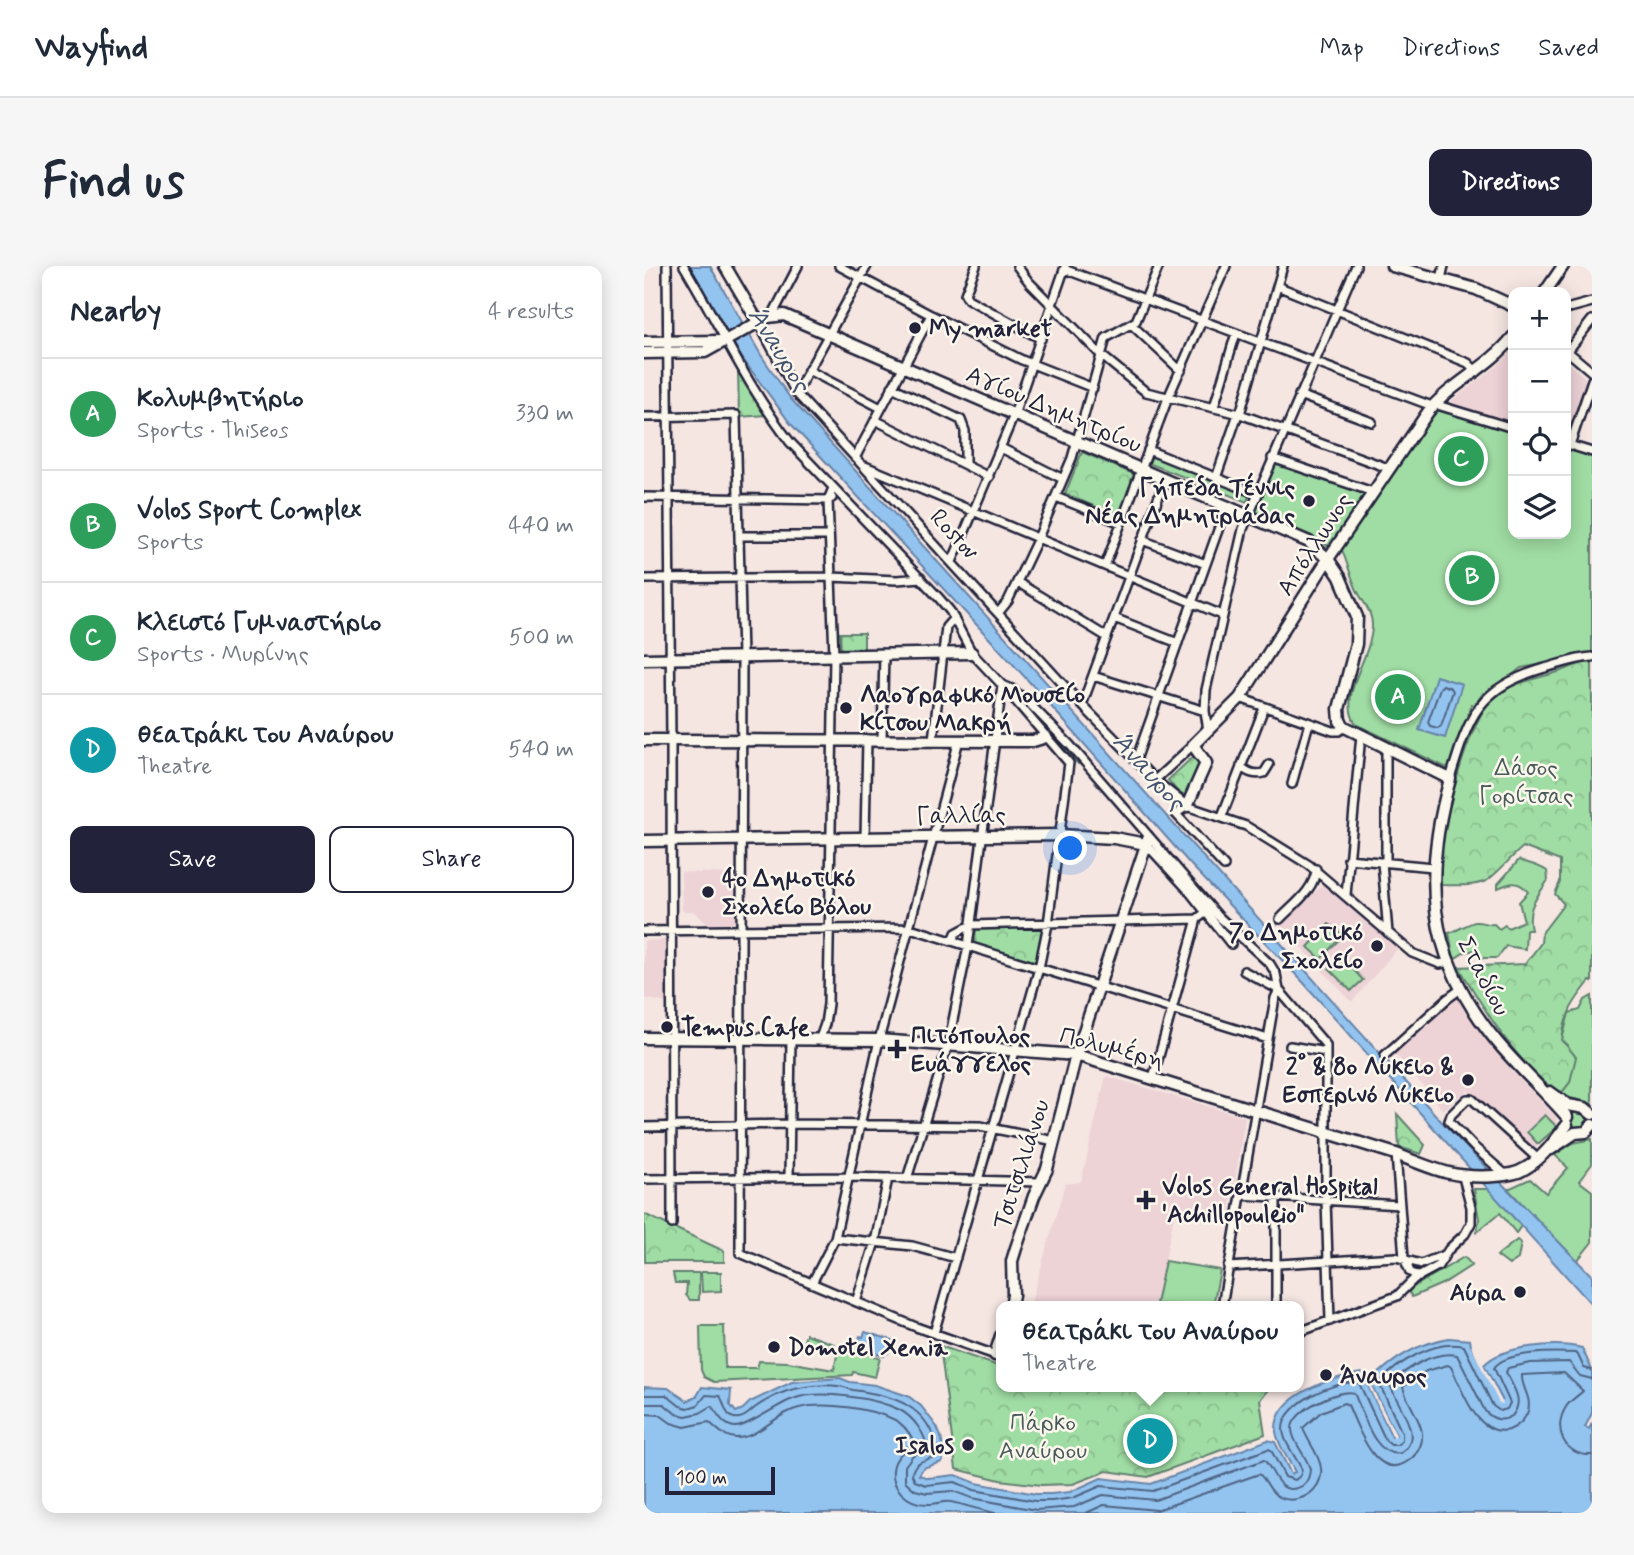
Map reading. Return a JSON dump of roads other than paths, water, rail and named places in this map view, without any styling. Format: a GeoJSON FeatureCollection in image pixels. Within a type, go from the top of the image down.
{"type":"FeatureCollection","features":[{"type":"Feature","properties":{"kind":"street"},"geometry":{"type":"LineString","coordinates":[[667,266],[672,1224]]}},
{"type":"Feature","properties":{"kind":"street"},"geometry":{"type":"LineString","coordinates":[[684,266],[779,427],[833,488],[939,598],[954,618],[972,653],[1069,763],[1048,923],[1039,968],[934,1333]]}},
{"type":"Feature","properties":{"kind":"street","name":"Rostov"},"geometry":{"type":"LineString","coordinates":[[725,266],[796,393],[1082,705],[1155,780],[1187,806]]}},
{"type":"Feature","properties":{"kind":"street"},"geometry":{"type":"LineString","coordinates":[[644,353],[727,340],[773,314],[798,266]]}},
{"type":"Feature","properties":{"kind":"street"},"geometry":{"type":"LineString","coordinates":[[839,266],[1032,364],[1093,388]]}},
{"type":"Feature","properties":{"kind":"street"},"geometry":{"type":"LineString","coordinates":[[796,393],[867,266]]}},
{"type":"Feature","properties":{"kind":"street"},"geometry":{"type":"LineString","coordinates":[[1017,266],[1101,355],[1146,392],[1239,414],[1388,468]]}},
{"type":"Feature","properties":{"kind":"street"},"geometry":{"type":"LineString","coordinates":[[999,612],[1017,582],[1056,497],[1077,443],[1108,335],[1136,321],[1160,266]]}},
{"type":"Feature","properties":{"kind":"street"},"geometry":{"type":"LineString","coordinates":[[1105,566],[1168,398],[1226,266]]}},
{"type":"Feature","properties":{"kind":"street"},"geometry":{"type":"LineString","coordinates":[[1216,478],[1262,343],[1283,266]]}},
{"type":"Feature","properties":{"kind":"street"},"geometry":{"type":"LineString","coordinates":[[1208,731],[1206,690],[1241,536],[1283,430],[1356,266]]}},
{"type":"Feature","properties":{"kind":"street"},"geometry":{"type":"LineString","coordinates":[[1392,266],[1476,289],[1508,304]]}},
{"type":"Feature","properties":{"kind":"street"},"geometry":{"type":"LineString","coordinates":[[1441,279],[1444,266]]}},
{"type":"Feature","properties":{"kind":"street"},"geometry":{"type":"LineString","coordinates":[[1548,287],[1563,266]]}},
{"type":"Feature","properties":{"kind":"street"},"geometry":{"type":"LineString","coordinates":[[974,267],[965,294],[968,299],[1041,339]]}},
{"type":"Feature","properties":{"kind":"street"},"geometry":{"type":"LineString","coordinates":[[952,562],[1014,415],[1065,267],[1203,321],[1433,405],[1508,427]]}},
{"type":"Feature","properties":{"kind":"street"},"geometry":{"type":"LineString","coordinates":[[1277,286],[1468,363],[1478,372]]}},
{"type":"Feature","properties":{"kind":"street"},"geometry":{"type":"LineString","coordinates":[[1571,308],[1592,302]]}},
{"type":"Feature","properties":{"kind":"street","name":"Αγίου Δημητρίου"},"geometry":{"type":"LineString","coordinates":[[773,314],[784,315],[829,333],[1077,443],[1249,514],[1304,540],[1328,559]]}},
{"type":"Feature","properties":{"kind":"street"},"geometry":{"type":"LineString","coordinates":[[931,315],[881,408],[858,461],[1223,615]]}},
{"type":"Feature","properties":{"kind":"street"},"geometry":{"type":"LineString","coordinates":[[1568,350],[1592,320]]}},
{"type":"Feature","properties":{"kind":"street"},"geometry":{"type":"LineString","coordinates":[[1131,324],[1181,371]]}},
{"type":"Feature","properties":{"kind":"street"},"geometry":{"type":"LineString","coordinates":[[1214,407],[1236,333]]}},
{"type":"Feature","properties":{"kind":"street"},"geometry":{"type":"LineString","coordinates":[[644,342],[666,348]]}},
{"type":"Feature","properties":{"kind":"street","name":"Απόλλωνος"},"geometry":{"type":"LineString","coordinates":[[1155,780],[1240,698],[1328,559],[1433,405],[1478,372],[1508,342]]}},
{"type":"Feature","properties":{"kind":"street"},"geometry":{"type":"LineString","coordinates":[[1571,354],[1592,372]]}},
{"type":"Feature","properties":{"kind":"street"},"geometry":{"type":"LineString","coordinates":[[808,370],[881,408]]}},
{"type":"Feature","properties":{"kind":"street"},"geometry":{"type":"LineString","coordinates":[[1571,437],[1592,380]]}},
{"type":"Feature","properties":{"kind":"street"},"geometry":{"type":"LineString","coordinates":[[892,387],[961,420],[965,431],[965,465]]}},
{"type":"Feature","properties":{"kind":"street"},"geometry":{"type":"LineString","coordinates":[[1299,395],[1372,422]]}},
{"type":"Feature","properties":{"kind":"street"},"geometry":{"type":"LineString","coordinates":[[644,417],[736,415],[742,657],[740,1253],[856,1302],[996,1355]]}},
{"type":"Feature","properties":{"kind":"street"},"geometry":{"type":"LineString","coordinates":[[875,420],[989,477]]}},
{"type":"Feature","properties":{"kind":"street"},"geometry":{"type":"LineString","coordinates":[[1571,446],[1592,452]]}},
{"type":"Feature","properties":{"kind":"street"},"geometry":{"type":"LineString","coordinates":[[1001,448],[1063,479]]}},
{"type":"Feature","properties":{"kind":"street"},"geometry":{"type":"LineString","coordinates":[[1148,450],[1257,494]]}},
{"type":"Feature","properties":{"kind":"street"},"geometry":{"type":"LineString","coordinates":[[1272,458],[1373,492]]}},
{"type":"Feature","properties":{"kind":"street"},"geometry":{"type":"LineString","coordinates":[[1082,705],[1165,480]]}},
{"type":"Feature","properties":{"kind":"street"},"geometry":{"type":"LineString","coordinates":[[820,1038],[828,1004],[834,655],[828,500],[833,488]]}},
{"type":"Feature","properties":{"kind":"street"},"geometry":{"type":"LineString","coordinates":[[644,498],[828,500],[840,495]]}},
{"type":"Feature","properties":{"kind":"street"},"geometry":{"type":"LineString","coordinates":[[1056,497],[1121,523]]}},
{"type":"Feature","properties":{"kind":"street"},"geometry":{"type":"LineString","coordinates":[[1136,760],[1227,505]]}},
{"type":"Feature","properties":{"kind":"street"},"geometry":{"type":"LineString","coordinates":[[740,536],[830,536]]}},
{"type":"Feature","properties":{"kind":"street"},"geometry":{"type":"LineString","coordinates":[[1142,540],[1206,564]]}},
{"type":"Feature","properties":{"kind":"street"},"geometry":{"type":"LineString","coordinates":[[1328,559],[1348,592],[1358,623],[1356,644],[1339,709],[1340,721],[1345,727],[1450,779],[1468,726],[1487,697],[1517,678],[1572,660],[1592,657]]}},
{"type":"Feature","properties":{"kind":"street"},"geometry":{"type":"LineString","coordinates":[[644,579],[921,578]]}},
{"type":"Feature","properties":{"kind":"street"},"geometry":{"type":"LineString","coordinates":[[1017,582],[1107,637]]}},
{"type":"Feature","properties":{"kind":"street"},"geometry":{"type":"LineString","coordinates":[[933,740],[942,653],[947,624],[954,618]]}},
{"type":"Feature","properties":{"kind":"street"},"geometry":{"type":"LineString","coordinates":[[1114,618],[1178,643]]}},
{"type":"Feature","properties":{"kind":"street"},"geometry":{"type":"LineString","coordinates":[[644,659],[972,653]]}},
{"type":"Feature","properties":{"kind":"street"},"geometry":{"type":"LineString","coordinates":[[882,739],[884,654]]}},
{"type":"Feature","properties":{"kind":"street"},"geometry":{"type":"LineString","coordinates":[[1093,676],[1205,711]]}},
{"type":"Feature","properties":{"kind":"street"},"geometry":{"type":"LineString","coordinates":[[907,1179],[948,1045],[968,946],[1002,685]]}},
{"type":"Feature","properties":{"kind":"street"},"geometry":{"type":"LineString","coordinates":[[1002,685],[1012,689],[1028,702],[1077,752],[1136,820],[1147,841],[1231,944]]}},
{"type":"Feature","properties":{"kind":"street"},"geometry":{"type":"LineString","coordinates":[[1240,698],[1333,731],[1345,727]]}},
{"type":"Feature","properties":{"kind":"street"},"geometry":{"type":"LineString","coordinates":[[1222,816],[1264,708]]}},
{"type":"Feature","properties":{"kind":"street"},"geometry":{"type":"LineString","coordinates":[[1292,784],[1309,723]]}},
{"type":"Feature","properties":{"kind":"street"},"geometry":{"type":"LineString","coordinates":[[1346,895],[1361,735]]}},
{"type":"Feature","properties":{"kind":"street"},"geometry":{"type":"LineString","coordinates":[[644,740],[1033,741],[1046,737]]}},
{"type":"Feature","properties":{"kind":"street"},"geometry":{"type":"LineString","coordinates":[[865,838],[867,739]]}},
{"type":"Feature","properties":{"kind":"street"},"geometry":{"type":"LineString","coordinates":[[812,1283],[835,1238],[879,1040],[959,740]]}},
{"type":"Feature","properties":{"kind":"street"},"geometry":{"type":"LineString","coordinates":[[1193,745],[1206,763],[1187,806],[1176,814],[1224,866]]}},
{"type":"Feature","properties":{"kind":"street"},"geometry":{"type":"LineString","coordinates":[[1385,747],[1384,862],[1388,933]]}},
{"type":"Feature","properties":{"kind":"street"},"geometry":{"type":"LineString","coordinates":[[1241,766],[1260,774],[1264,773],[1269,765]]}},
{"type":"Feature","properties":{"kind":"street","name":"Σταδίου"},"geometry":{"type":"LineString","coordinates":[[1450,779],[1439,822],[1433,867],[1438,926],[1448,962],[1490,1034],[1543,1089]]}},
{"type":"Feature","properties":{"kind":"street"},"geometry":{"type":"LineString","coordinates":[[1187,806],[1222,816],[1259,833],[1316,869],[1412,953],[1440,964],[1448,962]]}},
{"type":"Feature","properties":{"kind":"street","name":"Γαλλίας"},"geometry":{"type":"LineString","coordinates":[[644,841],[1060,835],[1147,841]]}},
{"type":"Feature","properties":{"kind":"street"},"geometry":{"type":"LineString","coordinates":[[1147,841],[1218,916],[1270,964],[1276,974],[1279,990],[1275,998],[1223,1301]]}},
{"type":"Feature","properties":{"kind":"street","name":"Τσιτσιλιάνου"},"geometry":{"type":"LineString","coordinates":[[1012,1301],[1014,1254],[1055,1141],[1076,1055],[1147,841]]}},
{"type":"Feature","properties":{"kind":"street"},"geometry":{"type":"LineString","coordinates":[[1348,859],[1433,867]]}},
{"type":"Feature","properties":{"kind":"street"},"geometry":{"type":"LineString","coordinates":[[1280,919],[1307,891],[1313,882],[1316,869]]}},
{"type":"Feature","properties":{"kind":"street"},"geometry":{"type":"LineString","coordinates":[[953,941],[956,933],[971,925],[1197,919],[1205,913]]}},
{"type":"Feature","properties":{"kind":"street"},"geometry":{"type":"LineString","coordinates":[[1153,1078],[1197,919]]}},
{"type":"Feature","properties":{"kind":"street"},"geometry":{"type":"LineString","coordinates":[[644,930],[910,928],[1268,1039]]}},
{"type":"Feature","properties":{"kind":"street"},"geometry":{"type":"LineString","coordinates":[[1244,971],[1279,990],[1326,1049],[1326,1200],[1330,1321]]}},
{"type":"Feature","properties":{"kind":"street"},"geometry":{"type":"LineString","coordinates":[[1385,1055],[1462,988]]}},
{"type":"Feature","properties":{"kind":"street","name":"Πολυμέρη"},"geometry":{"type":"LineString","coordinates":[[644,1038],[879,1040],[1076,1055],[1396,1154],[1430,1168],[1467,1177],[1505,1175],[1524,1170],[1538,1159],[1569,1125],[1575,1108]]}},
{"type":"Feature","properties":{"kind":"street"},"geometry":{"type":"LineString","coordinates":[[789,1177],[791,1038]]}},
{"type":"Feature","properties":{"kind":"street"},"geometry":{"type":"LineString","coordinates":[[1290,1046],[1326,1049]]}},
{"type":"Feature","properties":{"kind":"street"},"geometry":{"type":"LineString","coordinates":[[1543,1089],[1575,1108],[1584,1108],[1592,1114]]}},
{"type":"Feature","properties":{"kind":"street"},"geometry":{"type":"LineString","coordinates":[[1543,1089],[1569,1125],[1584,1133],[1592,1126]]}},
{"type":"Feature","properties":{"kind":"street"},"geometry":{"type":"LineString","coordinates":[[1505,1175],[1458,1131],[1449,1119],[1470,1098],[1538,1159]]}},
{"type":"Feature","properties":{"kind":"street"},"geometry":{"type":"LineString","coordinates":[[644,1127],[789,1124],[994,1127],[1055,1141]]}},
{"type":"Feature","properties":{"kind":"street"},"geometry":{"type":"LineString","coordinates":[[1396,1154],[1404,1258],[1411,1274],[1419,1277]]}},
{"type":"Feature","properties":{"kind":"street"},"geometry":{"type":"LineString","coordinates":[[644,1179],[848,1177],[1041,1182]]}},
{"type":"Feature","properties":{"kind":"street"},"geometry":{"type":"LineString","coordinates":[[1304,1330],[1397,1296],[1419,1277],[1436,1268],[1471,1223],[1467,1177]]}},
{"type":"Feature","properties":{"kind":"street"},"geometry":{"type":"LineString","coordinates":[[856,1302],[875,1242],[888,1178]]}},
{"type":"Feature","properties":{"kind":"street"},"geometry":{"type":"LineString","coordinates":[[1241,1195],[1399,1205]]}},
{"type":"Feature","properties":{"kind":"street"},"geometry":{"type":"LineString","coordinates":[[1276,1198],[1276,1301]]}},
{"type":"Feature","properties":{"kind":"street"},"geometry":{"type":"LineString","coordinates":[[835,1238],[912,1245],[956,1258]]}},
{"type":"Feature","properties":{"kind":"street"},"geometry":{"type":"LineString","coordinates":[[1228,1267],[1404,1258],[1421,1264],[1431,1262],[1446,1253]]}},
{"type":"Feature","properties":{"kind":"water"},"geometry":{"type":"Polygon","coordinates":[[[690,266],[710,266],[761,355],[790,398],[1441,1121],[1592,1276],[1592,1305],[1302,981],[1190,864],[1034,687],[790,423],[742,358],[690,266]]]}},
{"type":"Feature","properties":{"kind":"water"},"geometry":{"type":"Polygon","coordinates":[[[1436,676],[1462,684],[1445,738],[1419,730],[1436,676]]]}},
{"type":"Feature","properties":{"kind":"water"},"geometry":{"type":"Polygon","coordinates":[[[865,1332],[892,1340],[888,1353],[884,1356],[857,1348],[860,1336],[863,1337],[865,1332]]]}},
{"type":"Feature","properties":{"kind":"water"},"geometry":{"type":"Polygon","coordinates":[[[1449,1338],[1470,1340],[1503,1401],[1484,1365],[1492,1358],[1517,1349],[1545,1345],[1582,1348],[1592,1370],[1592,1413],[1585,1427],[1589,1429],[1592,1423],[1592,1513],[644,1513],[644,1387],[668,1388],[687,1401],[697,1396],[702,1387],[731,1390],[730,1405],[736,1412],[750,1402],[792,1382],[840,1378],[875,1385],[908,1396],[921,1406],[937,1427],[944,1453],[942,1462],[923,1468],[919,1475],[928,1478],[956,1475],[976,1483],[1036,1494],[1051,1494],[1070,1492],[1101,1478],[1151,1484],[1268,1440],[1275,1442],[1291,1474],[1295,1472],[1281,1447],[1276,1431],[1278,1418],[1285,1407],[1295,1397],[1322,1383],[1362,1373],[1392,1437],[1396,1435],[1370,1382],[1406,1353],[1449,1338]]]}},
{"type":"Feature","properties":{"kind":"place","name":"My market"},"geometry":{"type":"Point","coordinates":[915,328]}},
{"type":"Feature","properties":{"kind":"place","name":"Κλειστό Γυμναστήριο"},"geometry":{"type":"Point","coordinates":[1461,459]}},
{"type":"Feature","properties":{"kind":"place","name":"Γήπεδα Τέννις Νέας Δημητριάδας"},"geometry":{"type":"Point","coordinates":[1309,501]}},
{"type":"Feature","properties":{"kind":"place","name":"Volos Sport Complex"},"geometry":{"type":"Point","coordinates":[1472,578]}},
{"type":"Feature","properties":{"kind":"place","name":"Κολυμβητήριο"},"geometry":{"type":"Point","coordinates":[1398,697]}},
{"type":"Feature","properties":{"kind":"place","name":"Λαογραφικό Μουσείο Κίτσου Μακρή"},"geometry":{"type":"Point","coordinates":[846,708]}},
{"type":"Feature","properties":{"kind":"place","name":"4ο Δημοτικό Σχολείο Βόλου"},"geometry":{"type":"Point","coordinates":[708,892]}},
{"type":"Feature","properties":{"kind":"place","name":"7ο Δημοτικό Σχολείο"},"geometry":{"type":"Point","coordinates":[1377,946]}},
{"type":"Feature","properties":{"kind":"place","name":"Tempus Cafe"},"geometry":{"type":"Point","coordinates":[667,1027]}},
{"type":"Feature","properties":{"kind":"place","name":"Πιτόπουλος Ευάγγελος"},"geometry":{"type":"Point","coordinates":[897,1049]}},
{"type":"Feature","properties":{"kind":"place","name":"2° & 8ο Λύκειο & Εσπερινό Λύκειο"},"geometry":{"type":"Point","coordinates":[1468,1080]}},
{"type":"Feature","properties":{"kind":"place","name":"Volos General Hospital 'Achillopouleio\""},"geometry":{"type":"Point","coordinates":[1146,1200]}},
{"type":"Feature","properties":{"kind":"place","name":"Αύρα"},"geometry":{"type":"Point","coordinates":[1520,1292]}},
{"type":"Feature","properties":{"kind":"place","name":"Domotel Xenia"},"geometry":{"type":"Point","coordinates":[774,1347]}},
{"type":"Feature","properties":{"kind":"place","name":"Άναυρος"},"geometry":{"type":"Point","coordinates":[1326,1375]}},
{"type":"Feature","properties":{"kind":"place","name":"θεατράκι του Αναύρου"},"geometry":{"type":"Point","coordinates":[1150,1441]}},
{"type":"Feature","properties":{"kind":"place","name":"Isalos"},"geometry":{"type":"Point","coordinates":[968,1445]}},
{"type":"Feature","properties":{"kind":"park label","name":"Δάσος Γορίτσας"},"geometry":{"type":"Point","coordinates":[1526,781]}},
{"type":"Feature","properties":{"kind":"park label","name":"Πάρκο Αναύρου"},"geometry":{"type":"Point","coordinates":[1043,1436]}}]}
